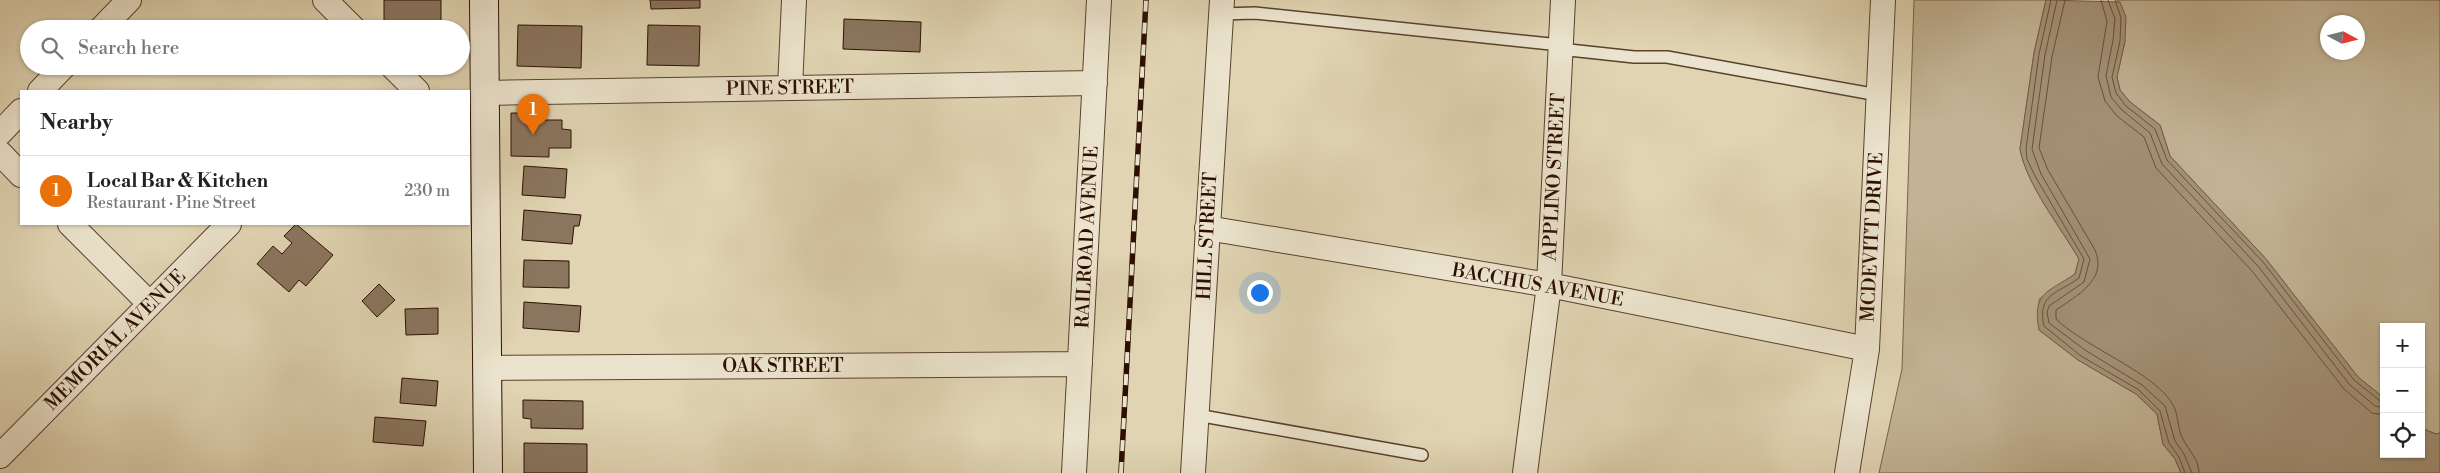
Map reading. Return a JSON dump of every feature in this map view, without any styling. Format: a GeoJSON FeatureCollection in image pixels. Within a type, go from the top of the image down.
{"type":"FeatureCollection","features":[{"type":"Feature","properties":{"kind":"main road"},"geometry":{"type":"LineString","coordinates":[[484,0],[484,93],[477,141],[487,368],[488,473]]}},
{"type":"Feature","properties":{"kind":"street"},"geometry":{"type":"LineString","coordinates":[[109,20],[128,0]]}},
{"type":"Feature","properties":{"kind":"street"},"geometry":{"type":"LineString","coordinates":[[325,0],[345,20]]}},
{"type":"Feature","properties":{"kind":"street"},"geometry":{"type":"LineString","coordinates":[[790,88],[794,0]]}},
{"type":"Feature","properties":{"kind":"street","name":"RAILROAD AVENUE"},"geometry":{"type":"LineString","coordinates":[[1074,473],[1099,0]]}},
{"type":"Feature","properties":{"kind":"street","name":"APPLINO STREET"},"geometry":{"type":"LineString","coordinates":[[1525,473],[1548,285],[1563,0]]}},
{"type":"Feature","properties":{"kind":"street","name":"MCDEVITT DRIVE"},"geometry":{"type":"LineString","coordinates":[[1847,473],[1867,349],[1883,0]]}},
{"type":"Feature","properties":{"kind":"street","name":"HILL STREET"},"geometry":{"type":"LineString","coordinates":[[1193,473],[1221,7]]}},
{"type":"Feature","properties":{"kind":"street"},"geometry":{"type":"LineString","coordinates":[[41,90],[55,75]]}},
{"type":"Feature","properties":{"kind":"street"},"geometry":{"type":"LineString","coordinates":[[401,75],[416,90]]}},
{"type":"Feature","properties":{"kind":"street","name":"PINE STREET"},"geometry":{"type":"LineString","coordinates":[[484,93],[1095,83]]}},
{"type":"Feature","properties":{"kind":"street"},"geometry":{"type":"LineString","coordinates":[[0,133],[20,112]]}},
{"type":"Feature","properties":{"kind":"street"},"geometry":{"type":"LineString","coordinates":[[0,153],[20,174]]}},
{"type":"Feature","properties":{"kind":"street"},"geometry":{"type":"LineString","coordinates":[[71,225],[150,304]]}},
{"type":"Feature","properties":{"kind":"street","name":"MEMORIAL AVENUE"},"geometry":{"type":"LineString","coordinates":[[0,456],[229,225]]}},
{"type":"Feature","properties":{"kind":"street","name":"BACCHUS AVENUE"},"geometry":{"type":"LineString","coordinates":[[1208,228],[1548,285],[1867,349]]}},
{"type":"Feature","properties":{"kind":"street","name":"OAK STREET"},"geometry":{"type":"LineString","coordinates":[[487,368],[1080,364]]}},
{"type":"Feature","properties":{"kind":"lane"},"geometry":{"type":"LineString","coordinates":[[1221,7],[1255,13],[1634,57],[1667,57],[1878,95]]}},
{"type":"Feature","properties":{"kind":"lane"},"geometry":{"type":"LineString","coordinates":[[1197,415],[1422,455]]}},
{"type":"Feature","properties":{"kind":"shaded area"},"geometry":{"type":"Polygon","coordinates":[[[1914,0],[2046,0],[2034,53],[2020,149],[2029,176],[2037,191],[2079,259],[2075,274],[2039,299],[2039,330],[2078,360],[2136,394],[2157,414],[2163,444],[2175,459],[2181,473],[1879,473],[1902,369],[1914,0]]]}},
{"type":"Feature","properties":{"kind":"shaded area"},"geometry":{"type":"Polygon","coordinates":[[[2117,0],[2440,0],[2440,433],[2436,434],[2425,430],[2425,323],[2380,323],[2380,395],[2358,377],[2266,259],[2170,156],[2160,125],[2130,102],[2120,90],[2117,77],[2125,41],[2117,0]]]}},
{"type":"Feature","properties":{"kind":"water"},"geometry":{"type":"Polygon","coordinates":[[[2046,0],[2120,2],[2126,17],[2125,41],[2117,77],[2120,90],[2130,102],[2160,125],[2170,156],[2266,259],[2358,377],[2380,395],[2380,458],[2425,458],[2425,430],[2436,434],[2440,433],[2440,473],[2181,473],[2175,459],[2163,444],[2157,414],[2136,394],[2078,360],[2039,330],[2037,317],[2040,301],[2049,290],[2075,274],[2079,259],[2045,206],[2030,177],[2020,149],[2034,53],[2046,0]]]}},
{"type":"Feature","properties":{"kind":"building"},"geometry":{"type":"Polygon","coordinates":[[[384,0],[441,0],[441,20],[384,20],[384,0]]]}},
{"type":"Feature","properties":{"kind":"building"},"geometry":{"type":"Polygon","coordinates":[[[650,0],[700,0],[700,8],[651,9],[650,0]]]}},
{"type":"Feature","properties":{"kind":"building"},"geometry":{"type":"Polygon","coordinates":[[[844,19],[921,22],[920,52],[843,49],[844,19]]]}},
{"type":"Feature","properties":{"kind":"building"},"geometry":{"type":"Polygon","coordinates":[[[518,25],[582,26],[581,68],[517,66],[518,25]]]}},
{"type":"Feature","properties":{"kind":"building"},"geometry":{"type":"Polygon","coordinates":[[[648,25],[700,26],[699,66],[647,65],[648,25]]]}},
{"type":"Feature","properties":{"kind":"building"},"geometry":{"type":"Polygon","coordinates":[[[511,113],[538,113],[538,120],[562,120],[562,129],[571,130],[571,148],[549,148],[549,157],[511,156],[511,113]]]}},
{"type":"Feature","properties":{"kind":"building"},"geometry":{"type":"Polygon","coordinates":[[[524,166],[567,169],[565,198],[522,195],[524,166]]]}},
{"type":"Feature","properties":{"kind":"building"},"geometry":{"type":"Polygon","coordinates":[[[524,210],[581,215],[579,226],[574,226],[572,244],[522,240],[524,210]]]}},
{"type":"Feature","properties":{"kind":"building"},"geometry":{"type":"Polygon","coordinates":[[[297,225],[333,255],[306,286],[299,280],[289,292],[257,264],[273,246],[282,254],[292,243],[284,236],[297,225]]]}},
{"type":"Feature","properties":{"kind":"building"},"geometry":{"type":"Polygon","coordinates":[[[524,260],[569,261],[569,288],[523,287],[524,260]]]}},
{"type":"Feature","properties":{"kind":"building"},"geometry":{"type":"Polygon","coordinates":[[[379,284],[395,300],[377,317],[362,301],[379,284]]]}},
{"type":"Feature","properties":{"kind":"building"},"geometry":{"type":"Polygon","coordinates":[[[524,302],[581,306],[579,332],[523,328],[524,302]]]}},
{"type":"Feature","properties":{"kind":"building"},"geometry":{"type":"Polygon","coordinates":[[[438,308],[438,334],[406,335],[405,309],[438,308]]]}},
{"type":"Feature","properties":{"kind":"building"},"geometry":{"type":"Polygon","coordinates":[[[402,378],[438,381],[436,406],[400,403],[402,378]]]}},
{"type":"Feature","properties":{"kind":"building"},"geometry":{"type":"Polygon","coordinates":[[[523,400],[583,401],[583,429],[531,428],[531,419],[523,418],[523,400]]]}},
{"type":"Feature","properties":{"kind":"building"},"geometry":{"type":"Polygon","coordinates":[[[375,417],[426,421],[423,446],[373,442],[375,417]]]}},
{"type":"Feature","properties":{"kind":"building"},"geometry":{"type":"Polygon","coordinates":[[[524,443],[587,444],[587,473],[524,473],[524,443]]]}},
{"type":"Feature","properties":{"kind":"railway"},"geometry":{"type":"LineString","coordinates":[[1121,473],[1146,0]]}},
{"type":"Feature","properties":{"kind":"place","name":"Local Bar & Kitchen"},"geometry":{"type":"Point","coordinates":[533,135]}}]}
